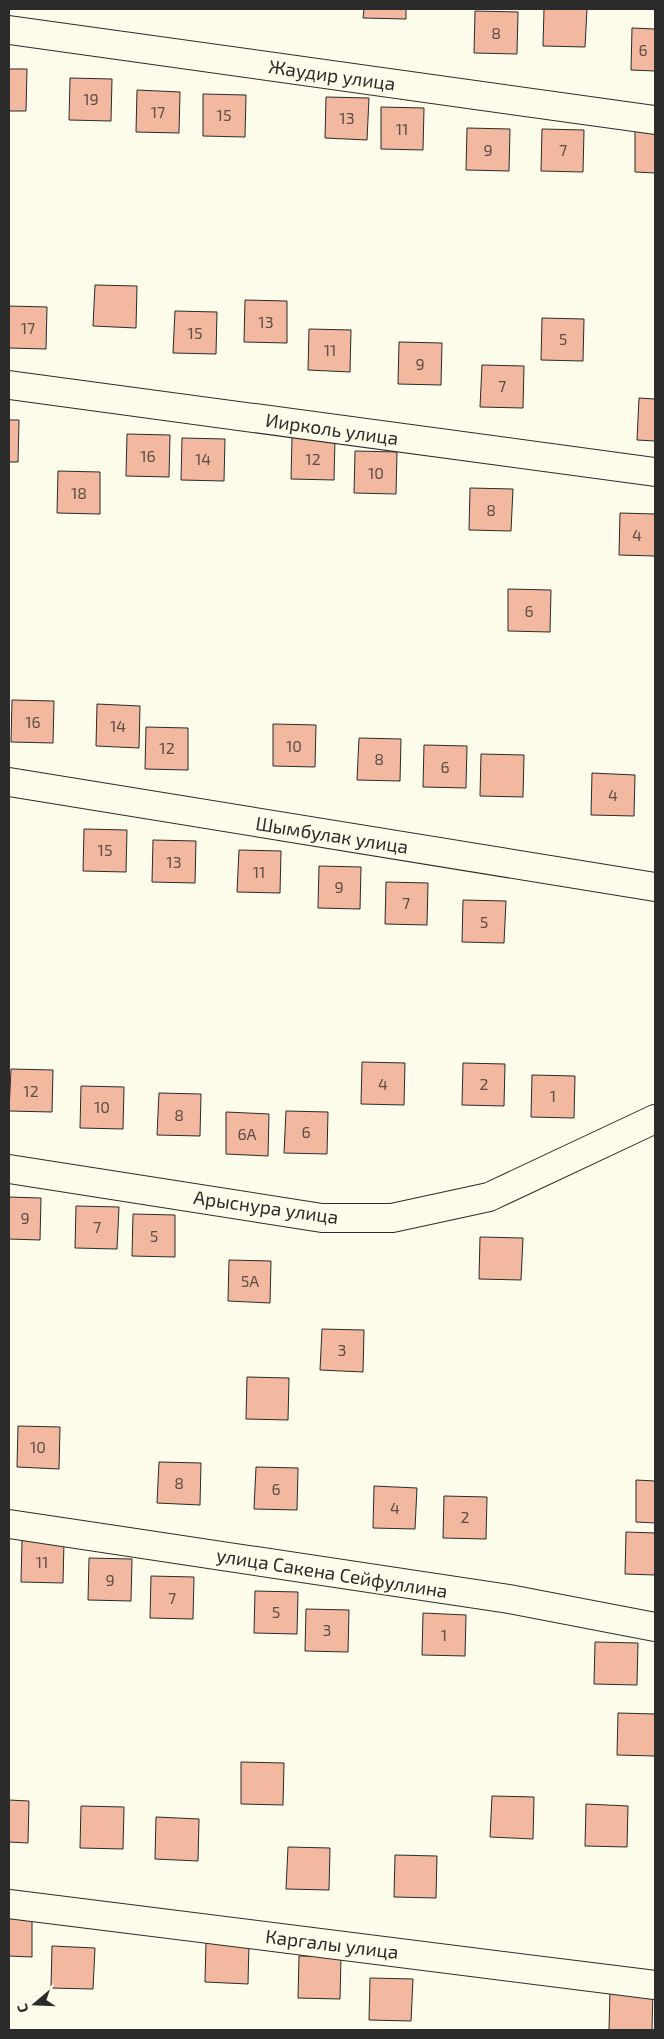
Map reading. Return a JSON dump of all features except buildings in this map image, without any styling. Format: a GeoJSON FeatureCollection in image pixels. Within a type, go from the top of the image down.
{"type":"FeatureCollection","features":[{"type":"Feature","properties":{"kind":"street","name":"Жаудир улица"},"geometry":{"type":"LineString","coordinates":[[9,30],[655,120]]}},
{"type":"Feature","properties":{"kind":"street","name":"Иирколь улица"},"geometry":{"type":"LineString","coordinates":[[9,385],[655,472]]}},
{"type":"Feature","properties":{"kind":"street","name":"Шымбулак улица"},"geometry":{"type":"LineString","coordinates":[[9,782],[655,887]]}},
{"type":"Feature","properties":{"kind":"street","name":"Арыснура улица"},"geometry":{"type":"LineString","coordinates":[[9,1169],[322,1218],[392,1218],[489,1197],[655,1119]]}},
{"type":"Feature","properties":{"kind":"street","name":"улица Сакена Сейфуллина"},"geometry":{"type":"LineString","coordinates":[[9,1524],[508,1599],[655,1627]]}},
{"type":"Feature","properties":{"kind":"street","name":"Каргалы улица"},"geometry":{"type":"LineString","coordinates":[[9,1904],[655,1984]]}}]}
